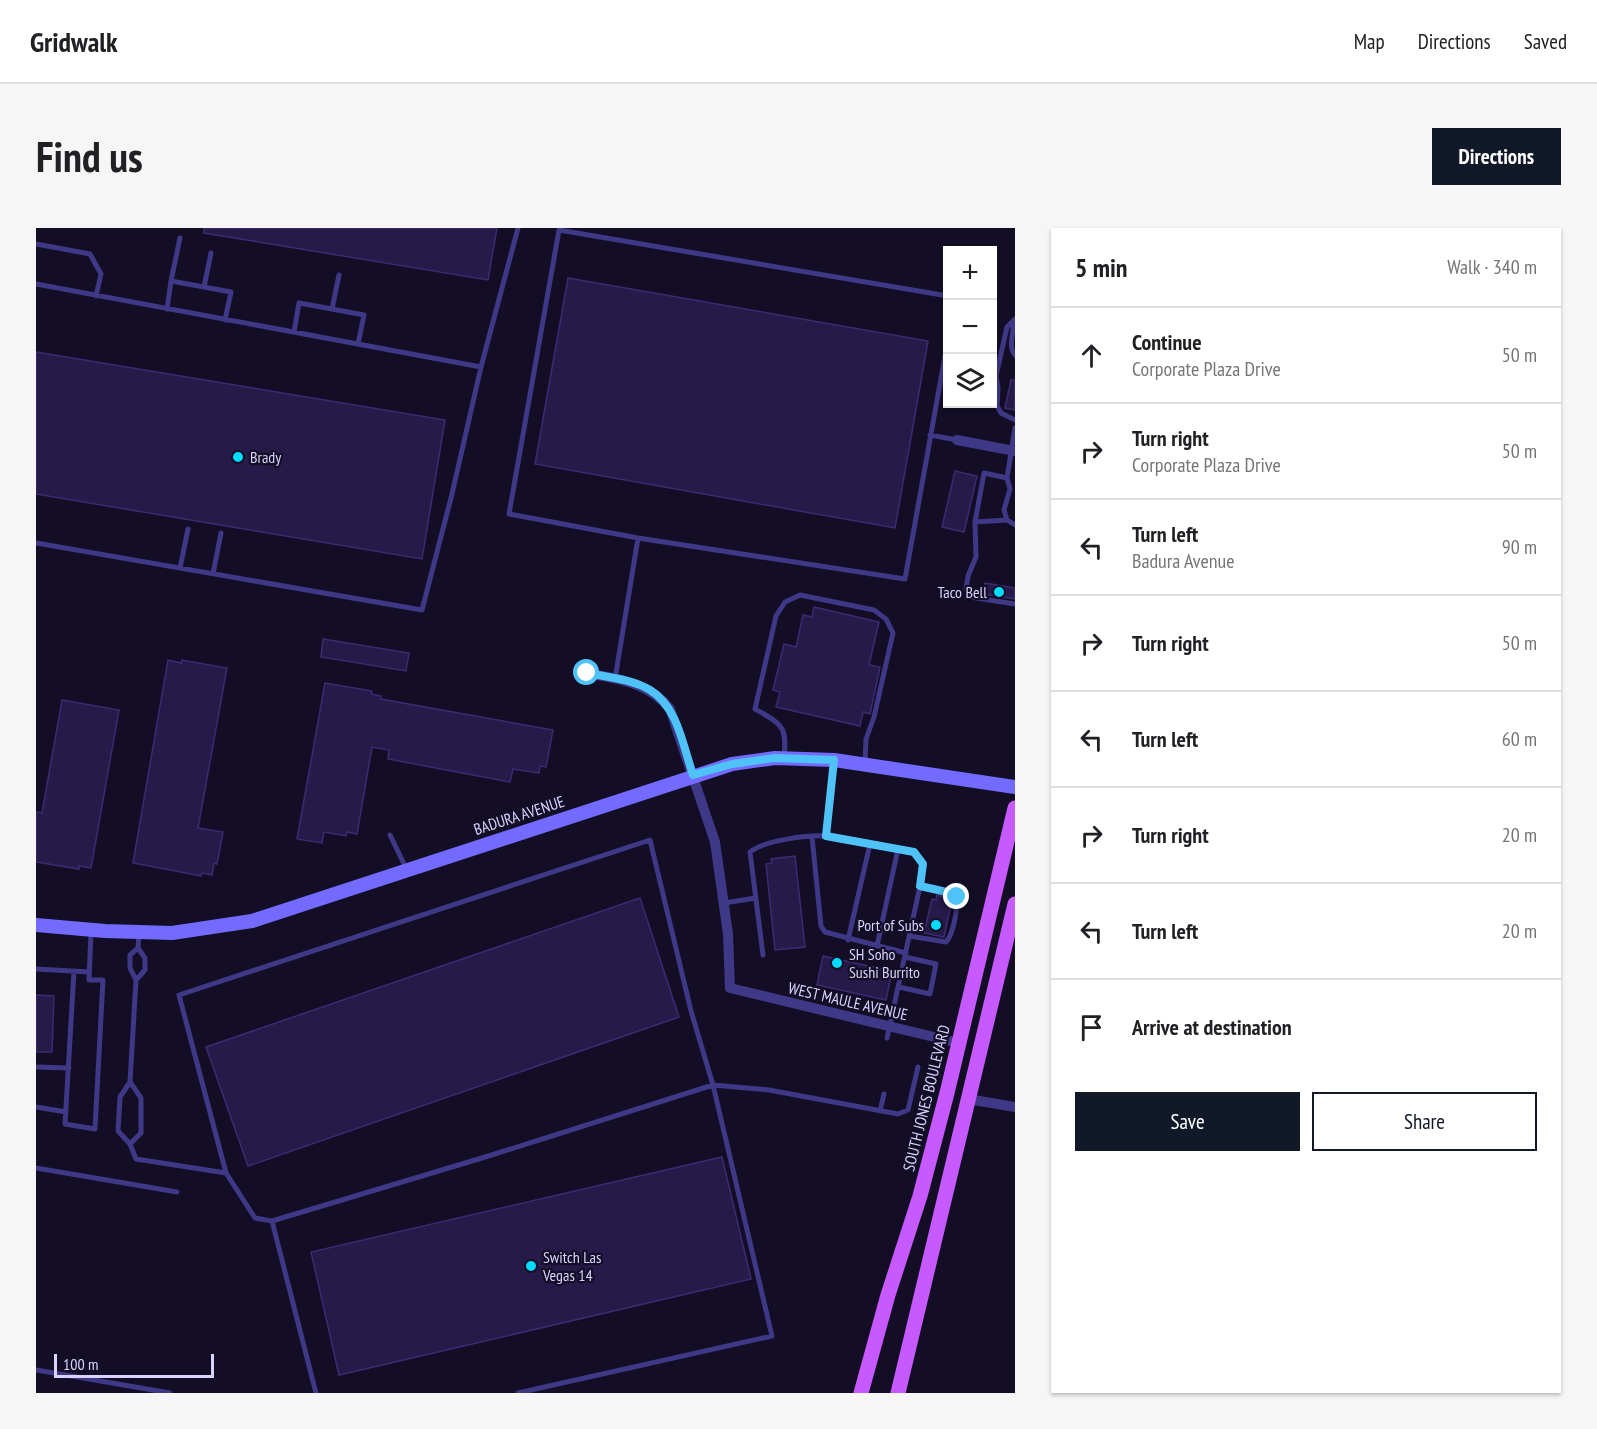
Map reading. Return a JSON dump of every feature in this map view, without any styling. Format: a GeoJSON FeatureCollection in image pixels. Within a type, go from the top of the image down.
{"type":"FeatureCollection","features":[{"type":"Feature","properties":{"kind":"main road","name":"BADURA AVENUE"},"geometry":{"type":"LineString","coordinates":[[36,925],[172,933],[252,921],[732,764],[784,759],[834,760],[1015,787]]}},
{"type":"Feature","properties":{"kind":"main road","name":"SOUTH JONES BOULEVARD"},"geometry":{"type":"LineString","coordinates":[[861,1393],[920,1196],[1015,808]]}},
{"type":"Feature","properties":{"kind":"main road"},"geometry":{"type":"LineString","coordinates":[[898,1393],[968,1099],[1012,937],[1015,904]]}},
{"type":"Feature","properties":{"kind":"main road"},"geometry":{"type":"LineString","coordinates":[[851,1393],[866,1377]]}},
{"type":"Feature","properties":{"kind":"street"},"geometry":{"type":"LineString","coordinates":[[957,440],[1012,451]]}},
{"type":"Feature","properties":{"kind":"street"},"geometry":{"type":"LineString","coordinates":[[587,673],[615,678],[649,689],[670,709],[715,842],[724,903]]}},
{"type":"Feature","properties":{"kind":"street","name":"WEST MAULE AVENUE"},"geometry":{"type":"LineString","coordinates":[[724,903],[728,934],[730,988],[959,1043]]}},
{"type":"Feature","properties":{"kind":"street"},"geometry":{"type":"LineString","coordinates":[[968,1099],[1015,1107]]}},
{"type":"Feature","properties":{"kind":"lane"},"geometry":{"type":"LineString","coordinates":[[36,543],[422,610],[481,367],[518,228]]}},
{"type":"Feature","properties":{"kind":"lane"},"geometry":{"type":"LineString","coordinates":[[943,295],[559,230],[509,514],[638,538],[904,579],[945,354]]}},
{"type":"Feature","properties":{"kind":"lane"},"geometry":{"type":"LineString","coordinates":[[166,309],[180,238]]}},
{"type":"Feature","properties":{"kind":"lane"},"geometry":{"type":"LineString","coordinates":[[36,244],[90,254],[101,274],[96,296]]}},
{"type":"Feature","properties":{"kind":"lane"},"geometry":{"type":"LineString","coordinates":[[204,287],[211,253]]}},
{"type":"Feature","properties":{"kind":"lane"},"geometry":{"type":"LineString","coordinates":[[332,309],[339,275]]}},
{"type":"Feature","properties":{"kind":"lane"},"geometry":{"type":"LineString","coordinates":[[171,281],[231,292],[225,320]]}},
{"type":"Feature","properties":{"kind":"lane"},"geometry":{"type":"LineString","coordinates":[[36,284],[481,367]]}},
{"type":"Feature","properties":{"kind":"lane"},"geometry":{"type":"LineString","coordinates":[[294,332],[299,303],[364,315],[358,344]]}},
{"type":"Feature","properties":{"kind":"lane"},"geometry":{"type":"LineString","coordinates":[[1014,320],[1015,330],[1011,347],[1015,355]]}},
{"type":"Feature","properties":{"kind":"lane"},"geometry":{"type":"LineString","coordinates":[[1014,320],[1007,327],[996,376],[997,406],[1001,412],[1015,420]]}},
{"type":"Feature","properties":{"kind":"lane"},"geometry":{"type":"LineString","coordinates":[[1007,520],[1004,510],[1010,489],[1007,478],[1015,429]]}},
{"type":"Feature","properties":{"kind":"lane"},"geometry":{"type":"LineString","coordinates":[[930,435],[957,440]]}},
{"type":"Feature","properties":{"kind":"lane"},"geometry":{"type":"LineString","coordinates":[[1007,478],[984,473],[975,522],[976,557],[968,576],[966,589],[970,597],[1015,604]]}},
{"type":"Feature","properties":{"kind":"lane"},"geometry":{"type":"LineString","coordinates":[[975,522],[1007,520],[1015,525]]}},
{"type":"Feature","properties":{"kind":"lane"},"geometry":{"type":"LineString","coordinates":[[180,568],[188,529]]}},
{"type":"Feature","properties":{"kind":"lane"},"geometry":{"type":"LineString","coordinates":[[213,574],[221,533]]}},
{"type":"Feature","properties":{"kind":"lane"},"geometry":{"type":"LineString","coordinates":[[615,678],[638,538]]}},
{"type":"Feature","properties":{"kind":"lane"},"geometry":{"type":"LineString","coordinates":[[784,759],[786,736],[782,728],[755,709],[776,615],[785,602],[800,595],[874,610],[886,619],[893,633],[874,717],[866,739],[865,764]]}},
{"type":"Feature","properties":{"kind":"lane"},"geometry":{"type":"LineString","coordinates":[[826,836],[834,760]]}},
{"type":"Feature","properties":{"kind":"lane"},"geometry":{"type":"LineString","coordinates":[[390,835],[406,870]]}},
{"type":"Feature","properties":{"kind":"lane"},"geometry":{"type":"LineString","coordinates":[[763,955],[750,852],[758,846],[770,842],[826,836],[914,852],[923,864],[920,886],[887,1038]]}},
{"type":"Feature","properties":{"kind":"lane"},"geometry":{"type":"LineString","coordinates":[[812,837],[821,926],[825,932],[936,964],[930,994],[899,987]]}},
{"type":"Feature","properties":{"kind":"lane"},"geometry":{"type":"LineString","coordinates":[[518,1393],[772,1336],[713,1085],[691,1011],[650,840],[179,995],[226,1173],[255,1218],[272,1221],[713,1085],[769,1090],[898,1114],[908,1110],[918,1067]]}},
{"type":"Feature","properties":{"kind":"lane"},"geometry":{"type":"LineString","coordinates":[[848,939],[870,844]]}},
{"type":"Feature","properties":{"kind":"lane"},"geometry":{"type":"LineString","coordinates":[[877,946],[898,849]]}},
{"type":"Feature","properties":{"kind":"lane"},"geometry":{"type":"LineString","coordinates":[[910,936],[946,942],[953,926],[958,900],[955,894],[920,886]]}},
{"type":"Feature","properties":{"kind":"lane"},"geometry":{"type":"LineString","coordinates":[[724,903],[756,898]]}},
{"type":"Feature","properties":{"kind":"lane"},"geometry":{"type":"LineString","coordinates":[[74,971],[65,1124],[95,1129],[103,980],[89,980],[91,930]]}},
{"type":"Feature","properties":{"kind":"lane"},"geometry":{"type":"LineString","coordinates":[[136,980],[145,970],[145,958],[138,948],[139,932]]}},
{"type":"Feature","properties":{"kind":"lane"},"geometry":{"type":"LineString","coordinates":[[138,948],[130,955],[130,969],[136,980],[130,1082],[120,1097],[118,1131],[130,1144],[136,1159],[226,1173]]}},
{"type":"Feature","properties":{"kind":"lane"},"geometry":{"type":"LineString","coordinates":[[36,969],[89,972]]}},
{"type":"Feature","properties":{"kind":"lane"},"geometry":{"type":"LineString","coordinates":[[36,1067],[69,1068]]}},
{"type":"Feature","properties":{"kind":"lane"},"geometry":{"type":"LineString","coordinates":[[130,1082],[141,1098],[141,1133],[130,1144]]}},
{"type":"Feature","properties":{"kind":"lane"},"geometry":{"type":"LineString","coordinates":[[880,1111],[884,1094]]}},
{"type":"Feature","properties":{"kind":"lane"},"geometry":{"type":"LineString","coordinates":[[862,1107],[864,1098]]}},
{"type":"Feature","properties":{"kind":"lane"},"geometry":{"type":"LineString","coordinates":[[36,1107],[66,1112]]}},
{"type":"Feature","properties":{"kind":"lane"},"geometry":{"type":"LineString","coordinates":[[36,1168],[177,1192]]}},
{"type":"Feature","properties":{"kind":"lane"},"geometry":{"type":"LineString","coordinates":[[272,1221],[315,1393]]}},
{"type":"Feature","properties":{"kind":"lane"},"geometry":{"type":"LineString","coordinates":[[36,1370],[170,1393]]}},
{"type":"Feature","properties":{"kind":"building"},"geometry":{"type":"Polygon","coordinates":[[[204,228],[497,228],[488,280],[204,233],[204,228]]]}},
{"type":"Feature","properties":{"kind":"building"},"geometry":{"type":"Polygon","coordinates":[[[568,278],[928,341],[895,528],[535,464],[568,278]]]}},
{"type":"Feature","properties":{"kind":"building","name":"Brady"},"geometry":{"type":"Polygon","coordinates":[[[36,352],[445,420],[422,559],[36,494],[36,352]]]}},
{"type":"Feature","properties":{"kind":"building"},"geometry":{"type":"Polygon","coordinates":[[[1011,380],[1015,380],[1015,410],[1005,408],[1011,380]]]}},
{"type":"Feature","properties":{"kind":"building"},"geometry":{"type":"Polygon","coordinates":[[[955,471],[977,476],[964,532],[942,527],[955,471]]]}},
{"type":"Feature","properties":{"kind":"building","name":"Taco Bell"},"geometry":{"type":"Polygon","coordinates":[[[985,583],[1015,588],[1015,599],[983,594],[985,583]]]}},
{"type":"Feature","properties":{"kind":"building"},"geometry":{"type":"Polygon","coordinates":[[[814,607],[879,622],[869,665],[880,667],[870,714],[863,712],[860,726],[776,707],[780,692],[773,690],[784,644],[796,647],[803,615],[812,617],[814,607]]]}},
{"type":"Feature","properties":{"kind":"building"},"geometry":{"type":"Polygon","coordinates":[[[323,639],[409,653],[406,671],[321,657],[323,639]]]}},
{"type":"Feature","properties":{"kind":"building"},"geometry":{"type":"Polygon","coordinates":[[[168,660],[181,663],[182,660],[227,668],[198,828],[223,832],[217,864],[214,863],[212,875],[202,873],[201,876],[133,863],[168,660]]]}},
{"type":"Feature","properties":{"kind":"building"},"geometry":{"type":"Polygon","coordinates":[[[325,683],[372,691],[371,694],[381,696],[381,699],[553,730],[546,767],[540,766],[539,773],[513,769],[510,782],[388,759],[389,750],[372,747],[357,834],[347,832],[346,836],[324,832],[322,843],[297,839],[325,683]]]}},
{"type":"Feature","properties":{"kind":"building"},"geometry":{"type":"Polygon","coordinates":[[[62,700],[119,710],[91,868],[79,866],[79,869],[36,862],[36,812],[42,813],[62,700]]]}},
{"type":"Feature","properties":{"kind":"building"},"geometry":{"type":"Polygon","coordinates":[[[795,856],[805,947],[775,950],[766,864],[772,863],[771,859],[795,856]]]}},
{"type":"Feature","properties":{"kind":"building"},"geometry":{"type":"Polygon","coordinates":[[[937,895],[952,899],[944,937],[924,933],[932,899],[936,900],[937,895]]]}},
{"type":"Feature","properties":{"kind":"building"},"geometry":{"type":"Polygon","coordinates":[[[640,898],[679,1017],[248,1166],[206,1047],[640,898]]]}},
{"type":"Feature","properties":{"kind":"building"},"geometry":{"type":"Polygon","coordinates":[[[823,956],[892,971],[886,1000],[817,985],[823,956]]]}},
{"type":"Feature","properties":{"kind":"building"},"geometry":{"type":"Polygon","coordinates":[[[36,995],[54,996],[52,1052],[36,1052],[36,995]]]}},
{"type":"Feature","properties":{"kind":"building","name":"Switch Las Vegas 14"},"geometry":{"type":"Polygon","coordinates":[[[722,1157],[751,1279],[339,1375],[311,1252],[722,1157]]]}},
{"type":"Feature","properties":{"kind":"place","name":"Brady"},"geometry":{"type":"Point","coordinates":[238,457]}},
{"type":"Feature","properties":{"kind":"place","name":"Taco Bell"},"geometry":{"type":"Point","coordinates":[999,592]}},
{"type":"Feature","properties":{"kind":"place","name":"Port of Subs"},"geometry":{"type":"Point","coordinates":[936,925]}},
{"type":"Feature","properties":{"kind":"place","name":"SH Soho Sushi Burrito"},"geometry":{"type":"Point","coordinates":[837,963]}},
{"type":"Feature","properties":{"kind":"place","name":"Switch Las Vegas 14"},"geometry":{"type":"Point","coordinates":[531,1266]}},
{"type":"Feature","properties":{"kind":"route"},"geometry":{"type":"LineString","coordinates":[[587,673],[630,682],[649,689],[663,700],[670,709],[693,775],[732,764],[775,758],[834,760],[826,836],[914,852],[923,864],[920,886],[955,894],[957,897]]}}]}
